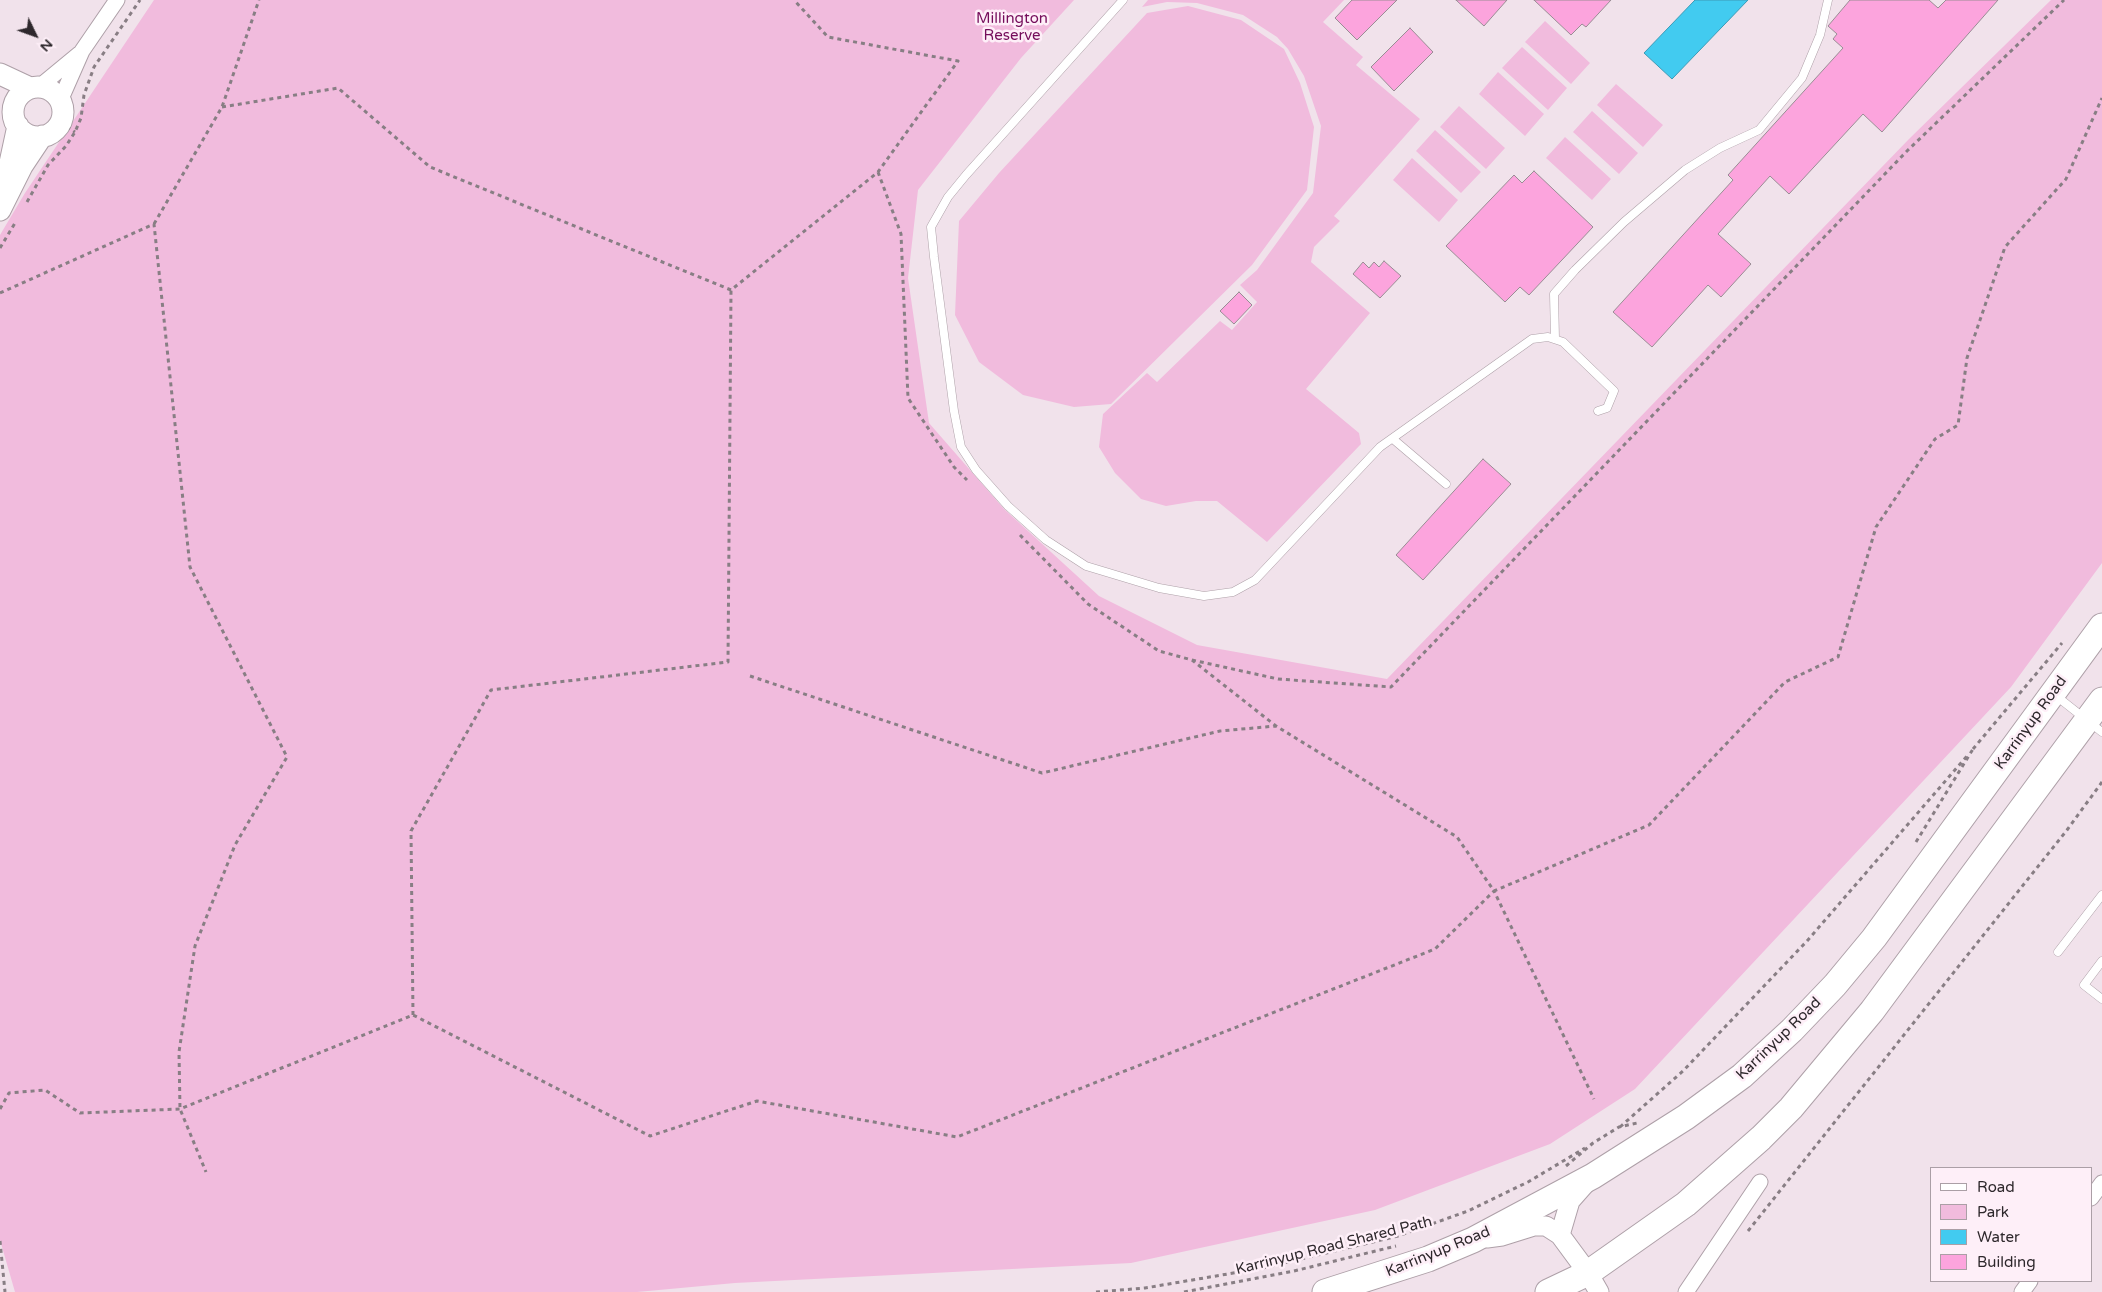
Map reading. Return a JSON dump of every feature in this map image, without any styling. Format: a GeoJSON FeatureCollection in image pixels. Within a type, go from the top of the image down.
{"type":"FeatureCollection","features":[{"type":"Feature","properties":{"kind":"highway","name":"Karrinyup Road"},"geometry":{"type":"LineString","coordinates":[[1325,1292],[1428,1259],[1473,1240],[1593,1176],[1686,1117],[1742,1076],[1792,1030],[1835,986],[1874,938],[2102,626]]}},
{"type":"Feature","properties":{"kind":"highway"},"geometry":{"type":"LineString","coordinates":[[1548,1292],[1593,1282],[1761,1138],[1790,1108],[1872,1010],[2097,717]]}},
{"type":"Feature","properties":{"kind":"main road"},"geometry":{"type":"LineString","coordinates":[[0,74],[35,88],[52,91],[60,101],[62,115],[68,127],[42,136],[28,135],[15,117],[0,88]]}},
{"type":"Feature","properties":{"kind":"main road"},"geometry":{"type":"LineString","coordinates":[[0,182],[10,163],[19,95],[35,88]]}},
{"type":"Feature","properties":{"kind":"main road"},"geometry":{"type":"LineString","coordinates":[[0,210],[22,166],[42,136]]}},
{"type":"Feature","properties":{"kind":"street"},"geometry":{"type":"LineString","coordinates":[[60,101],[82,51],[117,0]]}},
{"type":"Feature","properties":{"kind":"street"},"geometry":{"type":"LineString","coordinates":[[35,88],[82,51]]}},
{"type":"Feature","properties":{"kind":"street"},"geometry":{"type":"LineString","coordinates":[[1560,1235],[1570,1201],[1593,1176]]}},
{"type":"Feature","properties":{"kind":"street"},"geometry":{"type":"LineString","coordinates":[[1686,1292],[1760,1182]]}},
{"type":"Feature","properties":{"kind":"street"},"geometry":{"type":"LineString","coordinates":[[2092,1197],[2102,1183]]}},
{"type":"Feature","properties":{"kind":"street"},"geometry":{"type":"LineString","coordinates":[[1473,1240],[1502,1236],[1534,1226],[1546,1226],[1560,1235],[1593,1282]]}},
{"type":"Feature","properties":{"kind":"lane"},"geometry":{"type":"LineString","coordinates":[[1123,0],[966,175],[948,197],[932,227],[934,257],[953,402],[961,447],[976,470],[1008,506],[1046,540],[1086,566],[1159,588],[1204,596],[1233,592],[1255,580],[1380,447],[1532,340],[1548,337],[1563,342],[1614,391],[1607,408],[1598,411]]}},
{"type":"Feature","properties":{"kind":"lane"},"geometry":{"type":"LineString","coordinates":[[1555,339],[1554,294],[1575,270],[1624,222],[1685,170],[1720,148],[1758,130],[1802,78],[1820,35],[1828,0]]}},
{"type":"Feature","properties":{"kind":"lane"},"geometry":{"type":"LineString","coordinates":[[1393,438],[1446,484]]}},
{"type":"Feature","properties":{"kind":"lane"},"geometry":{"type":"LineString","coordinates":[[2054,694],[2097,717]]}},
{"type":"Feature","properties":{"kind":"lane"},"geometry":{"type":"LineString","coordinates":[[2058,952],[2102,894]]}},
{"type":"Feature","properties":{"kind":"lane"},"geometry":{"type":"LineString","coordinates":[[2102,961],[2084,985],[2102,999]]}},
{"type":"Feature","properties":{"kind":"path"},"geometry":{"type":"LineString","coordinates":[[116,35],[140,0]]}},
{"type":"Feature","properties":{"kind":"path"},"geometry":{"type":"LineString","coordinates":[[0,293],[154,224],[222,107],[259,0]]}},
{"type":"Feature","properties":{"kind":"path"},"geometry":{"type":"LineString","coordinates":[[731,290],[878,172],[958,61],[828,37],[794,0]]}},
{"type":"Feature","properties":{"kind":"path"},"geometry":{"type":"LineString","coordinates":[[1014,529],[1088,604],[1159,651],[1278,679],[1391,687],[1900,158],[2064,0]]}},
{"type":"Feature","properties":{"kind":"path"},"geometry":{"type":"LineString","coordinates":[[222,107],[338,88],[430,168],[731,290]]}},
{"type":"Feature","properties":{"kind":"path"},"geometry":{"type":"LineString","coordinates":[[0,1109],[9,1094],[45,1090],[80,1113],[180,1108],[413,1015],[650,1136],[757,1101],[957,1137],[1435,948],[1494,891],[1649,825],[1785,682],[1838,657],[1876,527],[1935,439],[1958,425],[1967,358],[2005,248],[2066,179],[2102,98]]}},
{"type":"Feature","properties":{"kind":"path"},"geometry":{"type":"LineString","coordinates":[[878,172],[901,234],[908,398],[954,468],[968,481]]}},
{"type":"Feature","properties":{"kind":"path"},"geometry":{"type":"LineString","coordinates":[[154,224],[190,567],[287,757],[235,845],[195,946],[179,1052],[180,1108],[206,1172]]}},
{"type":"Feature","properties":{"kind":"path"},"geometry":{"type":"LineString","coordinates":[[413,1015],[411,831],[491,690],[728,662],[731,290]]}},
{"type":"Feature","properties":{"kind":"path"},"geometry":{"type":"LineString","coordinates":[[1096,1292],[1145,1288],[1263,1268],[1398,1236],[1468,1211],[1528,1182],[1619,1127],[1683,1071],[1807,941],[2066,639]]}},
{"type":"Feature","properties":{"kind":"path"},"geometry":{"type":"LineString","coordinates":[[1192,660],[1276,726],[1457,837],[1494,891],[1594,1098]]}},
{"type":"Feature","properties":{"kind":"path"},"geometry":{"type":"LineString","coordinates":[[750,676],[1042,773],[1220,731],[1276,726]]}},
{"type":"Feature","properties":{"kind":"path"},"geometry":{"type":"LineString","coordinates":[[1915,844],[1973,749]]}},
{"type":"Feature","properties":{"kind":"path"},"geometry":{"type":"LineString","coordinates":[[1742,1238],[2067,830],[2102,782]]}},
{"type":"Feature","properties":{"kind":"path"},"geometry":{"type":"LineString","coordinates":[[1619,1127],[1638,1123]]}},
{"type":"Feature","properties":{"kind":"path"},"geometry":{"type":"LineString","coordinates":[[1559,1170],[1593,1142]]}},
{"type":"Feature","properties":{"kind":"path"},"geometry":{"type":"LineString","coordinates":[[0,1241],[5,1292]]}},
{"type":"Feature","properties":{"kind":"path","name":"Karrinyup Road Shared Path"},"geometry":{"type":"LineString","coordinates":[[1184,1292],[1294,1271],[1403,1244]]}},
{"type":"Feature","properties":{"kind":"green space","name":"Millington Reserve"},"geometry":{"type":"Polygon","coordinates":[[[154,0],[1074,0],[1021,58],[918,190],[908,278],[929,423],[1004,509],[1099,596],[1197,645],[1387,679],[1909,139],[2051,0],[2102,0],[2102,563],[2011,687],[1635,1089],[1550,1144],[1375,1210],[1131,1263],[735,1283],[637,1292],[15,1292],[0,1240],[0,235],[25,193],[154,0]]]}},
{"type":"Feature","properties":{"kind":"green space"},"geometry":{"type":"Polygon","coordinates":[[[1148,0],[1344,0],[1323,22],[1363,57],[1356,65],[1420,119],[1334,216],[1340,221],[1314,247],[1311,262],[1370,313],[1306,389],[1359,433],[1361,444],[1267,542],[1217,501],[1196,501],[1166,506],[1141,499],[1115,473],[1099,447],[1103,414],[1147,373],[1157,382],[1220,321],[1232,330],[1257,302],[1240,285],[1257,270],[1313,193],[1321,126],[1304,76],[1288,49],[1277,37],[1243,15],[1197,3],[1167,2],[1142,7],[1148,0]]]}},
{"type":"Feature","properties":{"kind":"green space"},"geometry":{"type":"Polygon","coordinates":[[[1188,6],[1241,20],[1284,49],[1300,83],[1314,127],[1307,190],[1252,265],[1111,404],[1074,407],[1023,395],[979,362],[955,315],[959,221],[999,173],[1147,13],[1188,6]]]}},
{"type":"Feature","properties":{"kind":"green space"},"geometry":{"type":"Polygon","coordinates":[[[1545,21],[1590,63],[1571,84],[1525,42],[1545,21]]]}},
{"type":"Feature","properties":{"kind":"green space"},"geometry":{"type":"Polygon","coordinates":[[[1522,47],[1567,88],[1548,110],[1502,68],[1522,47]]]}},
{"type":"Feature","properties":{"kind":"green space"},"geometry":{"type":"Polygon","coordinates":[[[1498,72],[1544,114],[1525,136],[1479,94],[1498,72]]]}},
{"type":"Feature","properties":{"kind":"green space"},"geometry":{"type":"Polygon","coordinates":[[[1616,84],[1663,125],[1643,147],[1597,105],[1616,84]]]}},
{"type":"Feature","properties":{"kind":"green space"},"geometry":{"type":"Polygon","coordinates":[[[1459,106],[1505,148],[1486,169],[1440,127],[1459,106]]]}},
{"type":"Feature","properties":{"kind":"green space"},"geometry":{"type":"Polygon","coordinates":[[[1592,111],[1638,153],[1619,174],[1573,132],[1592,111]]]}},
{"type":"Feature","properties":{"kind":"green space"},"geometry":{"type":"Polygon","coordinates":[[[1435,130],[1481,172],[1461,193],[1416,151],[1435,130]]]}},
{"type":"Feature","properties":{"kind":"green space"},"geometry":{"type":"Polygon","coordinates":[[[1565,137],[1611,179],[1592,200],[1546,158],[1565,137]]]}},
{"type":"Feature","properties":{"kind":"green space"},"geometry":{"type":"Polygon","coordinates":[[[1412,158],[1458,200],[1439,222],[1393,180],[1412,158]]]}},
{"type":"Feature","properties":{"kind":"water"},"geometry":{"type":"Polygon","coordinates":[[[1695,0],[1748,0],[1672,79],[1644,53],[1695,0]]]}},
{"type":"Feature","properties":{"kind":"building"},"geometry":{"type":"Polygon","coordinates":[[[1352,0],[1397,0],[1357,40],[1335,18],[1352,0]]]}},
{"type":"Feature","properties":{"kind":"building"},"geometry":{"type":"Polygon","coordinates":[[[1456,0],[1507,0],[1484,26],[1456,0]]]}},
{"type":"Feature","properties":{"kind":"building"},"geometry":{"type":"Polygon","coordinates":[[[1534,0],[1611,0],[1586,27],[1582,24],[1571,35],[1534,0]]]}},
{"type":"Feature","properties":{"kind":"building"},"geometry":{"type":"Polygon","coordinates":[[[1850,0],[1929,0],[1938,8],[1946,0],[1998,0],[1882,132],[1863,114],[1789,194],[1770,176],[1718,234],[1751,264],[1721,297],[1708,285],[1652,347],[1613,312],[1733,180],[1728,175],[1843,48],[1833,39],[1837,34],[1828,26],[1850,0]]]}},
{"type":"Feature","properties":{"kind":"building"},"geometry":{"type":"Polygon","coordinates":[[[1410,28],[1433,52],[1394,91],[1371,67],[1410,28]]]}},
{"type":"Feature","properties":{"kind":"building"},"geometry":{"type":"Polygon","coordinates":[[[1534,171],[1593,227],[1529,295],[1520,287],[1505,302],[1446,246],[1514,175],[1522,183],[1534,171]]]}},
{"type":"Feature","properties":{"kind":"building"},"geometry":{"type":"Polygon","coordinates":[[[1384,261],[1401,276],[1380,298],[1353,274],[1363,262],[1369,268],[1374,262],[1379,267],[1384,261]]]}},
{"type":"Feature","properties":{"kind":"building"},"geometry":{"type":"Polygon","coordinates":[[[1239,292],[1252,305],[1234,324],[1220,311],[1239,292]]]}},
{"type":"Feature","properties":{"kind":"building"},"geometry":{"type":"Polygon","coordinates":[[[1483,459],[1511,484],[1423,580],[1396,555],[1483,459]]]}}]}
